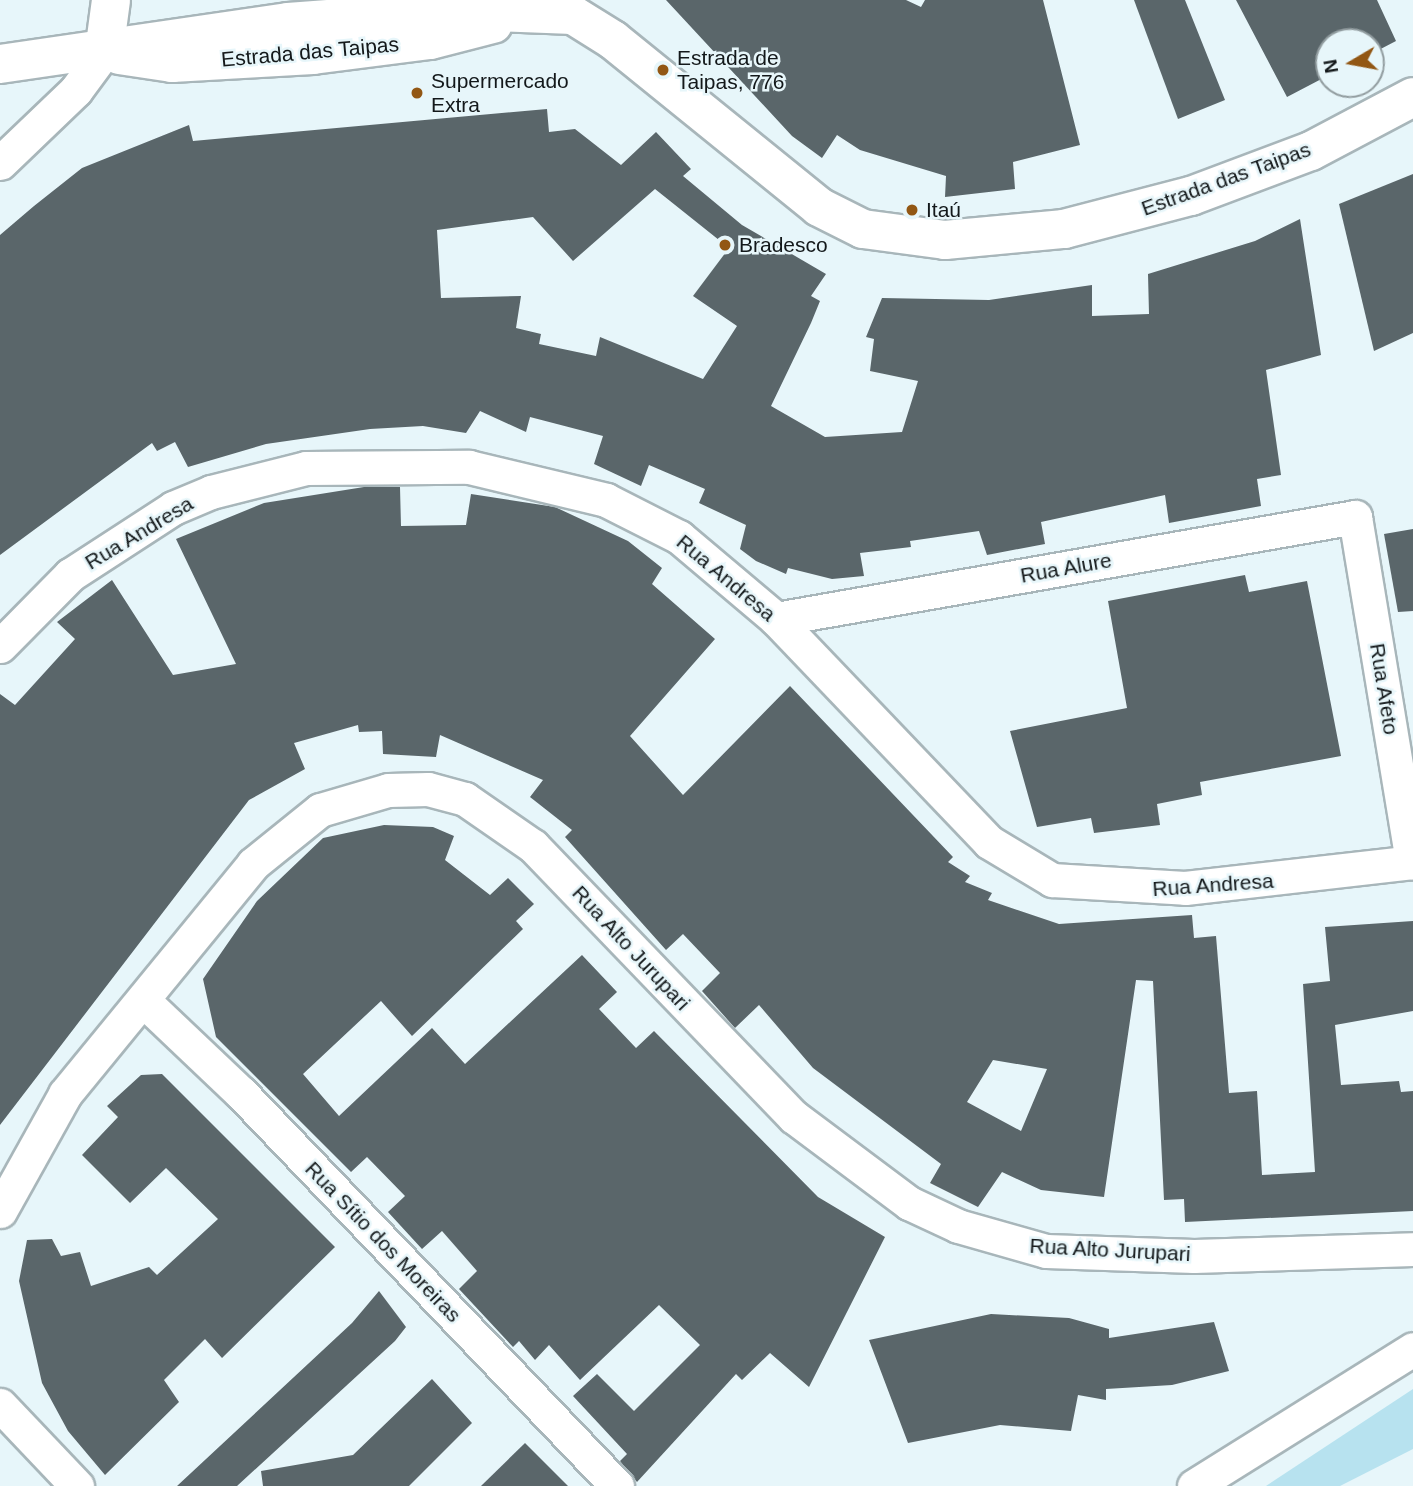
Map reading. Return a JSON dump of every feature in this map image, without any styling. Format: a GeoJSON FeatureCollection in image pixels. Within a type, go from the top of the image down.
{"type":"FeatureCollection","features":[{"type":"Feature","properties":{"kind":"main road"},"geometry":{"type":"LineString","coordinates":[[104,52],[111,0]]}},
{"type":"Feature","properties":{"kind":"main road","name":"Estrada das Taipas"},"geometry":{"type":"LineString","coordinates":[[0,64],[104,52],[172,63],[313,55],[430,40],[514,16],[571,8],[819,207],[863,229],[907,239],[1064,229],[1180,200],[1311,151],[1413,97]]}},
{"type":"Feature","properties":{"kind":"street"},"geometry":{"type":"LineString","coordinates":[[0,163],[76,90],[104,52]]}},
{"type":"Feature","properties":{"kind":"street","name":"Rua Andresa"},"geometry":{"type":"LineString","coordinates":[[0,646],[70,576],[173,508],[263,475],[368,464],[469,467],[606,500],[679,537],[776,619],[989,842],[1052,880],[1185,888],[1412,862]]}},
{"type":"Feature","properties":{"kind":"street","name":"Rua Alure"},"geometry":{"type":"LineString","coordinates":[[776,619],[1355,517]]}},
{"type":"Feature","properties":{"kind":"street","name":"Rua Afeto"},"geometry":{"type":"LineString","coordinates":[[1355,517],[1412,862]]}},
{"type":"Feature","properties":{"kind":"street","name":"Rua Alto Jurupari"},"geometry":{"type":"LineString","coordinates":[[0,1211],[65,1094],[145,1002],[253,864],[290,830],[359,797],[428,789],[465,799],[533,846],[794,1117],[909,1203],[958,1226],[1046,1251],[1194,1256],[1413,1249]]}},
{"type":"Feature","properties":{"kind":"street","name":"Rua Sítio dos Moreiras"},"geometry":{"type":"LineString","coordinates":[[145,1002],[250,1102],[617,1486]]}},
{"type":"Feature","properties":{"kind":"street"},"geometry":{"type":"LineString","coordinates":[[1194,1486],[1413,1349]]}},
{"type":"Feature","properties":{"kind":"street"},"geometry":{"type":"LineString","coordinates":[[0,1405],[77,1486]]}},
{"type":"Feature","properties":{"kind":"shaded area"},"geometry":{"type":"Polygon","coordinates":[[[1413,1389],[1413,1449],[1340,1486],[1266,1486],[1413,1389]]]}},
{"type":"Feature","properties":{"kind":"building"},"geometry":{"type":"Polygon","coordinates":[[[666,0],[906,0],[921,7],[925,0],[1043,0],[1080,145],[1013,162],[1015,189],[945,197],[946,176],[860,150],[837,135],[822,158],[792,136],[666,0]]]}},
{"type":"Feature","properties":{"kind":"building"},"geometry":{"type":"Polygon","coordinates":[[[1134,0],[1185,0],[1225,100],[1178,119],[1134,0]]]}},
{"type":"Feature","properties":{"kind":"building"},"geometry":{"type":"Polygon","coordinates":[[[1236,0],[1377,0],[1396,41],[1385,47],[1385,28],[1315,28],[1315,82],[1287,97],[1236,0]]]}},
{"type":"Feature","properties":{"kind":"building"},"geometry":{"type":"Polygon","coordinates":[[[547,109],[549,132],[575,129],[621,165],[656,132],[691,169],[683,176],[742,225],[826,274],[811,296],[820,301],[771,406],[825,437],[902,432],[918,381],[870,371],[874,339],[866,337],[882,298],[989,300],[1092,285],[1092,316],[1149,314],[1148,274],[1255,241],[1300,219],[1321,355],[1266,370],[1281,475],[1257,479],[1261,506],[1169,523],[1165,495],[1041,522],[1045,544],[987,555],[979,531],[910,541],[911,547],[860,553],[864,576],[832,579],[788,568],[786,574],[756,561],[740,549],[746,525],[699,503],[705,489],[649,465],[641,486],[594,464],[603,436],[530,417],[526,432],[480,411],[466,433],[423,426],[370,429],[266,444],[188,467],[175,442],[157,451],[152,443],[0,555],[0,235],[82,168],[189,125],[193,141],[547,109]],[[655,189],[573,261],[533,217],[437,230],[441,298],[521,296],[516,328],[541,334],[539,344],[596,356],[600,337],[703,379],[737,326],[693,296],[729,248],[655,189]]]}},
{"type":"Feature","properties":{"kind":"building"},"geometry":{"type":"Polygon","coordinates":[[[1413,174],[1413,333],[1374,351],[1339,204],[1413,174]]]}},
{"type":"Feature","properties":{"kind":"building"},"geometry":{"type":"Polygon","coordinates":[[[364,487],[400,487],[401,526],[466,525],[471,494],[555,507],[628,541],[662,568],[652,584],[715,639],[630,736],[683,795],[790,686],[953,857],[948,862],[970,876],[965,882],[992,893],[988,900],[1059,924],[1192,915],[1194,938],[1216,936],[1229,1093],[1257,1091],[1262,1175],[1315,1172],[1303,984],[1330,981],[1325,927],[1413,921],[1413,1011],[1335,1025],[1341,1085],[1399,1081],[1401,1092],[1413,1091],[1413,1211],[1185,1222],[1184,1199],[1164,1200],[1153,981],[1136,980],[1104,1197],[1041,1190],[1002,1172],[978,1207],[930,1183],[941,1164],[813,1068],[759,1005],[735,1028],[702,991],[720,973],[683,934],[666,950],[565,837],[572,830],[530,797],[543,780],[440,735],[436,757],[383,754],[382,731],[359,732],[358,725],[294,743],[305,769],[249,800],[0,1125],[0,694],[15,705],[75,639],[57,622],[112,580],[173,675],[236,664],[176,539],[264,503],[364,487]],[[993,1060],[967,1102],[1021,1131],[1047,1069],[993,1060]]]}},
{"type":"Feature","properties":{"kind":"building"},"geometry":{"type":"Polygon","coordinates":[[[1413,529],[1413,611],[1398,612],[1384,534],[1413,529]]]}},
{"type":"Feature","properties":{"kind":"building"},"geometry":{"type":"Polygon","coordinates":[[[1245,575],[1249,592],[1307,581],[1341,756],[1200,782],[1202,795],[1157,804],[1160,825],[1094,833],[1091,818],[1037,827],[1010,731],[1127,708],[1108,601],[1245,575]]]}},
{"type":"Feature","properties":{"kind":"building"},"geometry":{"type":"Polygon","coordinates":[[[384,825],[433,827],[454,836],[445,860],[490,895],[508,878],[534,904],[516,921],[523,929],[412,1036],[381,1001],[303,1074],[339,1116],[432,1028],[465,1064],[582,955],[617,992],[599,1009],[636,1048],[654,1031],[818,1197],[885,1237],[809,1387],[770,1353],[742,1380],[736,1374],[637,1482],[620,1461],[627,1454],[573,1396],[597,1374],[634,1411],[700,1345],[659,1305],[580,1380],[549,1345],[535,1360],[519,1341],[513,1347],[459,1289],[477,1271],[442,1231],[422,1249],[388,1212],[405,1196],[367,1157],[351,1172],[216,1037],[203,979],[257,901],[323,838],[384,825]]]}},
{"type":"Feature","properties":{"kind":"building"},"geometry":{"type":"Polygon","coordinates":[[[162,1074],[335,1247],[222,1358],[205,1339],[164,1380],[179,1402],[105,1475],[68,1431],[42,1383],[19,1281],[27,1240],[52,1239],[61,1256],[80,1252],[91,1286],[149,1267],[157,1275],[218,1219],[166,1168],[130,1203],[82,1155],[118,1117],[107,1106],[141,1075],[162,1074]]]}},
{"type":"Feature","properties":{"kind":"building"},"geometry":{"type":"Polygon","coordinates":[[[379,1291],[406,1327],[395,1341],[237,1486],[177,1486],[352,1323],[379,1291]]]}},
{"type":"Feature","properties":{"kind":"building"},"geometry":{"type":"Polygon","coordinates":[[[991,1314],[1069,1318],[1109,1329],[1109,1338],[1214,1322],[1229,1371],[1172,1385],[1106,1389],[1106,1400],[1078,1395],[1071,1431],[1000,1425],[908,1443],[869,1340],[991,1314]]]}},
{"type":"Feature","properties":{"kind":"building"},"geometry":{"type":"Polygon","coordinates":[[[432,1379],[472,1423],[409,1486],[263,1486],[261,1471],[353,1455],[432,1379]]]}},
{"type":"Feature","properties":{"kind":"building"},"geometry":{"type":"Polygon","coordinates":[[[525,1443],[568,1486],[481,1486],[525,1443]]]}},
{"type":"Feature","properties":{"kind":"place","name":"Estrada de Taipas, 776"},"geometry":{"type":"Point","coordinates":[663,70]}},
{"type":"Feature","properties":{"kind":"place","name":"Supermercado Extra"},"geometry":{"type":"Point","coordinates":[417,93]}},
{"type":"Feature","properties":{"kind":"place","name":"Itaú"},"geometry":{"type":"Point","coordinates":[912,210]}},
{"type":"Feature","properties":{"kind":"place","name":"Bradesco"},"geometry":{"type":"Point","coordinates":[725,245]}}]}
